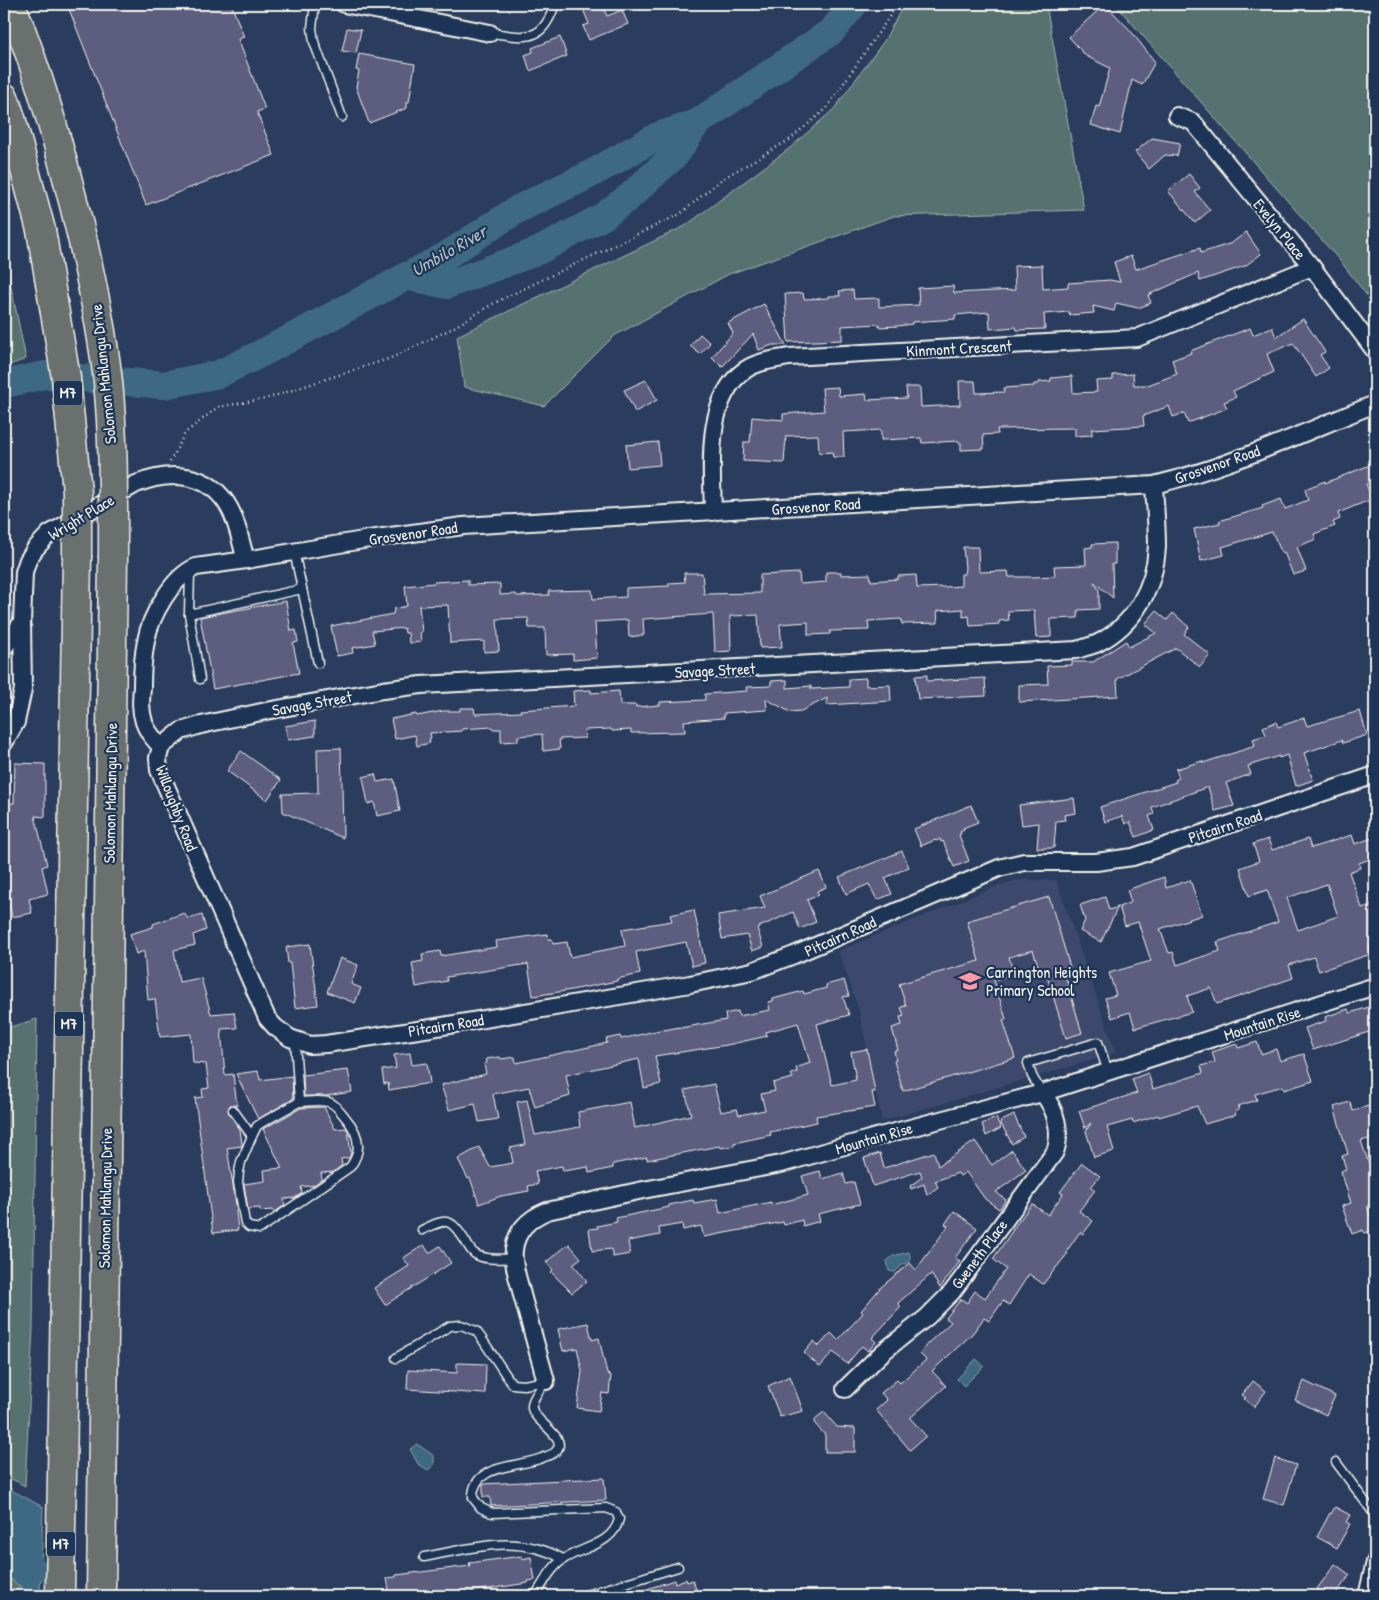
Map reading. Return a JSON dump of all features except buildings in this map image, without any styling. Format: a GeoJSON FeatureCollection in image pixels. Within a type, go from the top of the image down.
{"type":"FeatureCollection","features":[{"type":"Feature","properties":{"kind":"highway","name":"Solomon Mahlangu Drive"},"geometry":{"type":"LineString","coordinates":[[10,4],[37,76],[74,204],[94,291],[108,381],[112,458],[113,558],[101,1596]]}},
{"type":"Feature","properties":{"kind":"highway","name":"M7"},"geometry":{"type":"LineString","coordinates":[[4,97],[41,230],[66,378],[77,492],[60,1596]]}},
{"type":"Feature","properties":{"kind":"street"},"geometry":{"type":"LineString","coordinates":[[344,4],[490,33]]}},
{"type":"Feature","properties":{"kind":"street","name":"Evelyn Place"},"geometry":{"type":"LineString","coordinates":[[1177,116],[1193,122],[1312,267],[1375,351]]}},
{"type":"Feature","properties":{"kind":"street","name":"Kinmont Crescent"},"geometry":{"type":"LineString","coordinates":[[713,512],[712,445],[715,422],[722,401],[732,383],[744,371],[766,361],[789,357],[1137,338],[1312,267]]}},
{"type":"Feature","properties":{"kind":"street","name":"Grosvenor Road"},"geometry":{"type":"LineString","coordinates":[[246,560],[369,539],[463,526],[1154,485],[1225,464],[1375,404]]}},
{"type":"Feature","properties":{"kind":"street","name":"Wright Place"},"geometry":{"type":"LineString","coordinates":[[4,743],[16,722],[21,704],[24,672],[22,622],[24,572],[28,560],[42,540],[49,534],[136,484],[162,476],[182,475],[209,485],[220,495],[230,509],[246,560]]}},
{"type":"Feature","properties":{"kind":"street","name":"Savage Street"},"geometry":{"type":"LineString","coordinates":[[160,747],[181,732],[201,725],[364,693],[421,685],[1076,650],[1097,643],[1118,630],[1135,613],[1148,590],[1154,569],[1157,545],[1154,485]]}},
{"type":"Feature","properties":{"kind":"street"},"geometry":{"type":"LineString","coordinates":[[190,569],[246,560]]}},
{"type":"Feature","properties":{"kind":"street","name":"Willoughby Road"},"geometry":{"type":"LineString","coordinates":[[190,569],[176,580],[164,598],[146,640],[142,680],[142,713],[149,733],[160,747],[158,758],[160,770],[267,1018],[275,1027],[292,1039]]}},
{"type":"Feature","properties":{"kind":"street"},"geometry":{"type":"LineString","coordinates":[[4,648],[22,622]]}},
{"type":"Feature","properties":{"kind":"street","name":"Pitcairn Road"},"geometry":{"type":"LineString","coordinates":[[292,1039],[310,1044],[326,1044],[690,984],[752,971],[794,956],[999,868],[1024,862],[1096,862],[1134,857],[1375,775]]}},
{"type":"Feature","properties":{"kind":"street","name":"Mountain Rise"},"geometry":{"type":"LineString","coordinates":[[546,1381],[520,1288],[514,1258],[516,1242],[525,1224],[534,1217],[547,1211],[781,1164],[876,1136],[1042,1093],[1375,986]]}},
{"type":"Feature","properties":{"kind":"street","name":"Gweneth Place"},"geometry":{"type":"LineString","coordinates":[[845,1388],[884,1352],[927,1317],[952,1292],[1055,1152],[1058,1143],[1057,1124],[1048,1099],[1042,1093]]}},
{"type":"Feature","properties":{"kind":"street"},"geometry":{"type":"LineString","coordinates":[[1367,1596],[1375,1562]]}},
{"type":"Feature","properties":{"kind":"lane"},"geometry":{"type":"LineString","coordinates":[[315,4],[312,28],[314,42],[342,117]]}},
{"type":"Feature","properties":{"kind":"lane"},"geometry":{"type":"LineString","coordinates":[[490,33],[526,37],[543,29],[550,18],[555,4]]}},
{"type":"Feature","properties":{"kind":"lane"},"geometry":{"type":"LineString","coordinates":[[294,551],[318,663]]}},
{"type":"Feature","properties":{"kind":"lane"},"geometry":{"type":"LineString","coordinates":[[190,569],[189,614],[200,679]]}},
{"type":"Feature","properties":{"kind":"lane"},"geometry":{"type":"LineString","coordinates":[[189,614],[302,590]]}},
{"type":"Feature","properties":{"kind":"lane"},"geometry":{"type":"LineString","coordinates":[[292,1039],[299,1102]]}},
{"type":"Feature","properties":{"kind":"lane"},"geometry":{"type":"LineString","coordinates":[[1042,1093],[1032,1076],[1028,1063],[1098,1042],[1108,1072]]}},
{"type":"Feature","properties":{"kind":"lane"},"geometry":{"type":"LineString","coordinates":[[325,1101],[332,1103],[356,1133],[358,1140],[356,1156],[350,1167],[260,1229],[248,1227],[245,1223],[238,1182],[241,1162],[257,1126],[299,1102],[325,1101]]}},
{"type":"Feature","properties":{"kind":"lane"},"geometry":{"type":"LineString","coordinates":[[233,1110],[252,1136]]}},
{"type":"Feature","properties":{"kind":"lane"},"geometry":{"type":"LineString","coordinates":[[422,1230],[441,1221],[448,1221],[455,1226],[471,1251],[476,1255],[492,1259],[514,1258]]}},
{"type":"Feature","properties":{"kind":"lane"},"geometry":{"type":"LineString","coordinates":[[396,1358],[450,1326],[461,1325],[476,1331],[491,1350],[506,1378],[512,1384],[524,1385],[546,1381]]}},
{"type":"Feature","properties":{"kind":"lane"},"geometry":{"type":"LineString","coordinates":[[535,1596],[552,1571],[564,1559],[596,1545],[607,1537],[618,1524],[618,1515],[611,1509],[492,1513],[481,1508],[473,1498],[474,1485],[488,1471],[533,1462],[556,1452],[559,1441],[556,1435],[536,1415],[532,1408],[534,1399],[546,1381]]}},
{"type":"Feature","properties":{"kind":"lane"},"geometry":{"type":"LineString","coordinates":[[1336,1462],[1375,1515]]}},
{"type":"Feature","properties":{"kind":"lane"},"geometry":{"type":"LineString","coordinates":[[424,1556],[504,1544],[519,1544],[551,1552],[564,1559]]}},
{"type":"Feature","properties":{"kind":"lane"},"geometry":{"type":"LineString","coordinates":[[583,1596],[678,1567]]}},
{"type":"Feature","properties":{"kind":"path"},"geometry":{"type":"LineString","coordinates":[[162,476],[184,433],[218,407],[264,399],[391,358],[451,330],[496,302],[680,214],[722,179],[789,140],[826,109],[898,4]]}},
{"type":"Feature","properties":{"kind":"shaded area","name":"Carrington Heights Primary School"},"geometry":{"type":"Polygon","coordinates":[[[1018,880],[1056,880],[1116,1053],[882,1121],[859,1010],[838,951],[1003,884],[1018,880]]]}},
{"type":"Feature","properties":{"kind":"shaded area"},"geometry":{"type":"Polygon","coordinates":[[[909,1252],[911,1261],[902,1265],[895,1272],[889,1271],[887,1261],[893,1256],[909,1252]]]}},
{"type":"Feature","properties":{"kind":"shaded area"},"geometry":{"type":"Polygon","coordinates":[[[976,1359],[984,1366],[964,1386],[957,1379],[976,1359]]]}},
{"type":"Feature","properties":{"kind":"shaded area"},"geometry":{"type":"Polygon","coordinates":[[[417,1444],[434,1456],[434,1465],[428,1470],[418,1464],[410,1449],[417,1444]]]}},
{"type":"Feature","properties":{"kind":"shaded area"},"geometry":{"type":"Polygon","coordinates":[[[4,1486],[43,1507],[40,1596],[33,1596],[4,1574],[4,1486]]]}},
{"type":"Feature","properties":{"kind":"green space"},"geometry":{"type":"Polygon","coordinates":[[[904,4],[1068,4],[1047,10],[1084,210],[894,216],[729,274],[614,336],[544,406],[464,387],[457,336],[685,226],[790,148],[834,109],[884,41],[904,4]]]}},
{"type":"Feature","properties":{"kind":"green space"},"geometry":{"type":"Polygon","coordinates":[[[1115,4],[1375,4],[1375,306],[1341,262],[1115,4]]]}},
{"type":"Feature","properties":{"kind":"green space"},"geometry":{"type":"Polygon","coordinates":[[[4,252],[26,359],[4,367],[4,252]]]}},
{"type":"Feature","properties":{"kind":"green space"},"geometry":{"type":"Polygon","coordinates":[[[37,1019],[33,1328],[25,1486],[4,1475],[4,1029],[37,1019]]]}},
{"type":"Feature","properties":{"kind":"green space"},"geometry":{"type":"Polygon","coordinates":[[[4,1574],[33,1596],[4,1596],[4,1574]]]}},
{"type":"Feature","properties":{"kind":"waterway","name":"Umbilo River"},"geometry":{"type":"LineString","coordinates":[[4,384],[45,375],[164,385],[219,374],[447,255],[518,209],[589,175],[658,136],[697,123],[832,31],[854,4]]}},
{"type":"Feature","properties":{"kind":"waterway"},"geometry":{"type":"LineString","coordinates":[[406,276],[447,285],[538,251],[602,217],[629,197],[676,154],[697,123]]}},
{"type":"Feature","properties":{"kind":"waterway","name":"Umbilo River"},"geometry":{"type":"LineString","coordinates":[[4,1543],[27,1555],[62,1589]]}},
{"type":"Feature","properties":{"kind":"place","name":"Carrington Heights Primary School"},"geometry":{"type":"Point","coordinates":[970,981]}}]}
